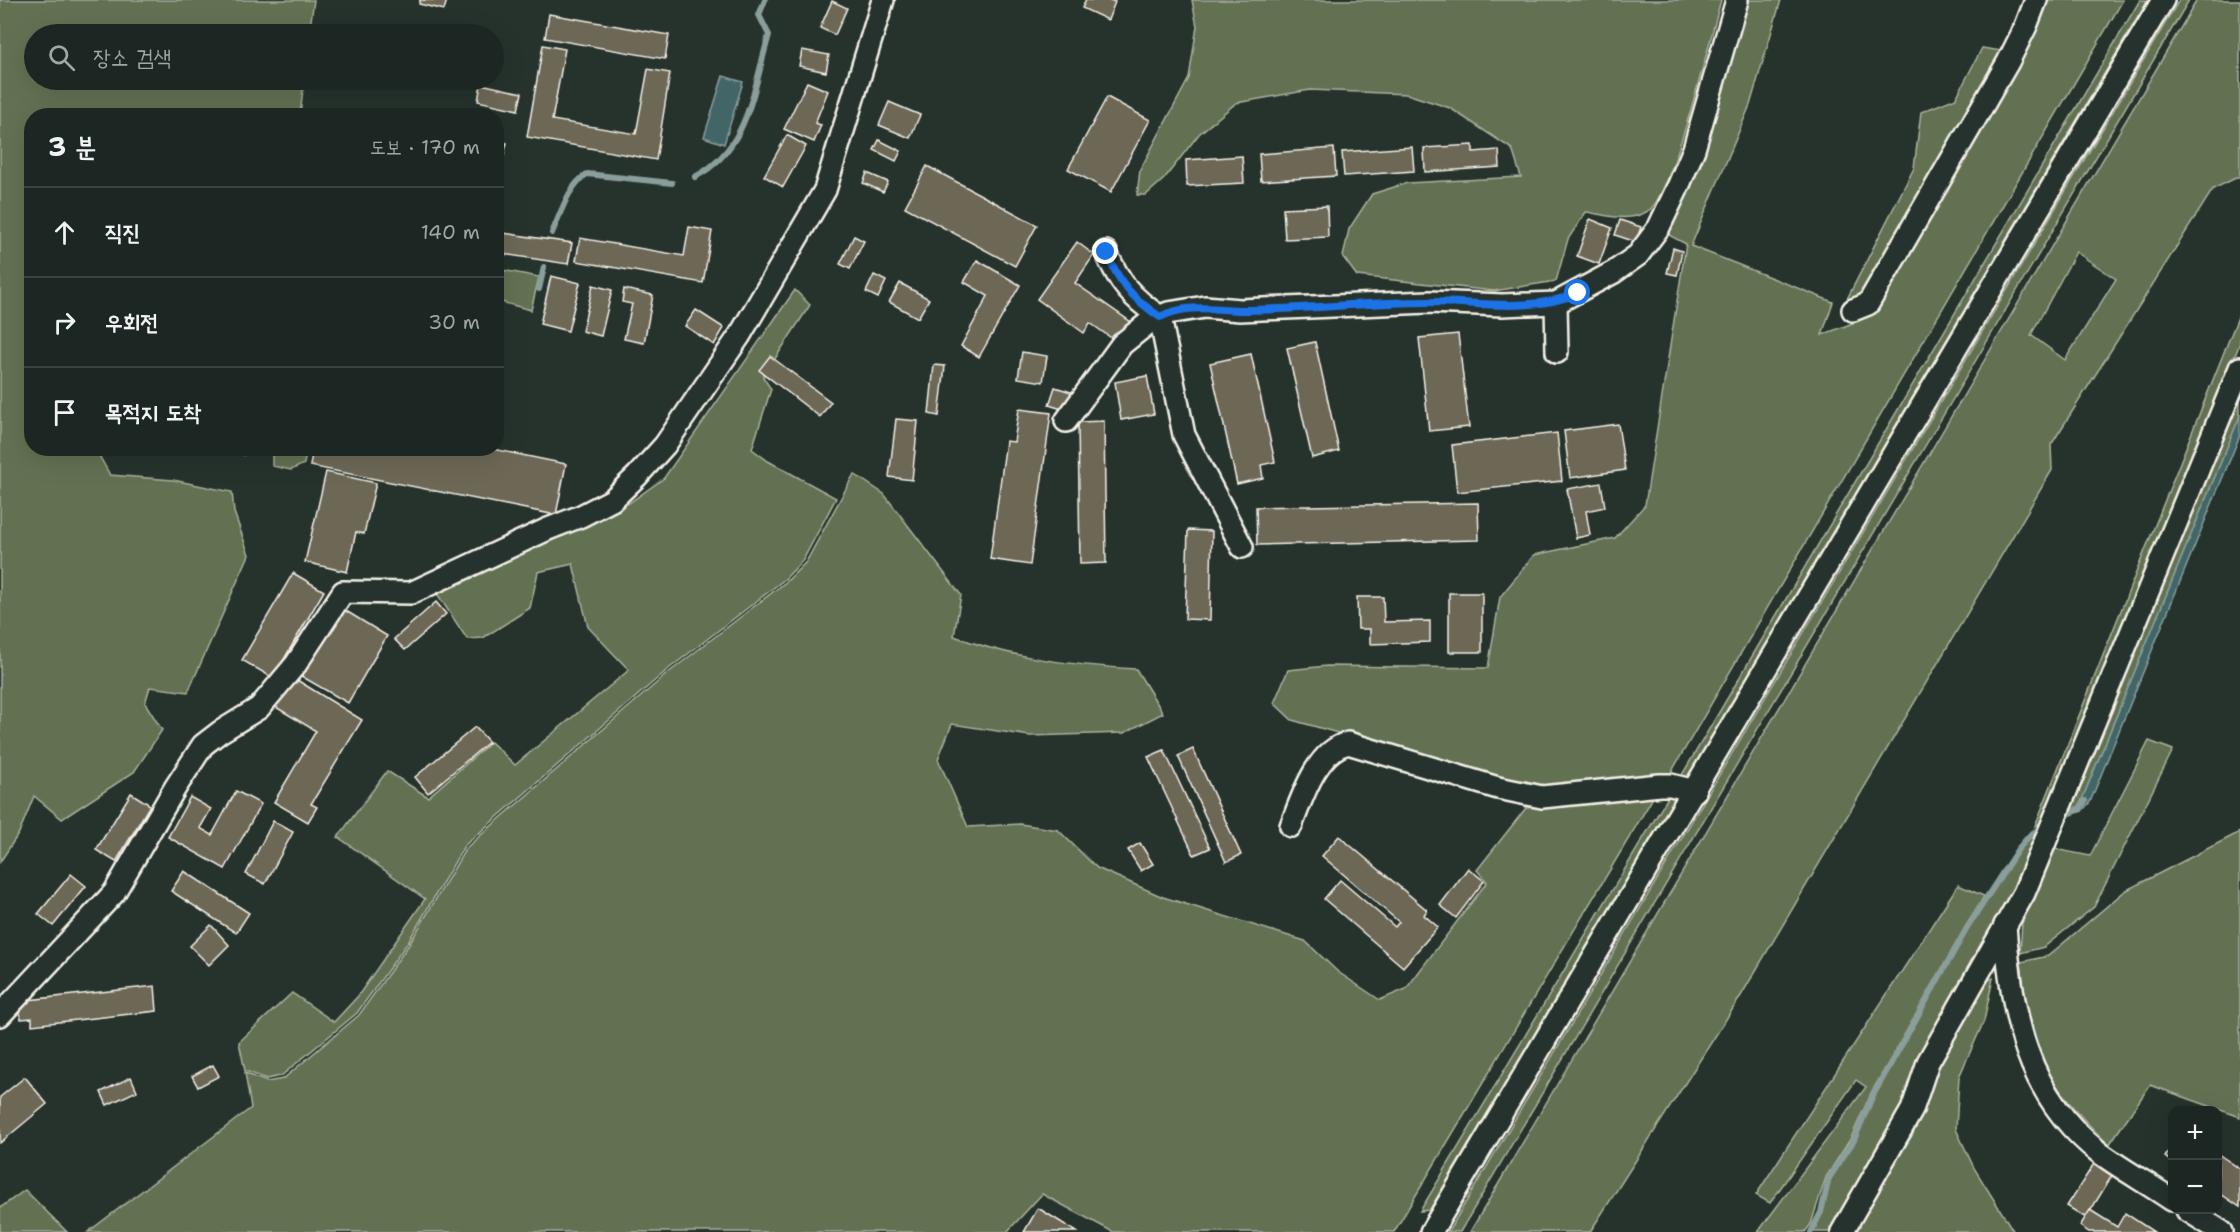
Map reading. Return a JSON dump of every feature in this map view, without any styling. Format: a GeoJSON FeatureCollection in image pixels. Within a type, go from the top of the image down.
{"type":"FeatureCollection","features":[{"type":"Feature","properties":{"kind":"street"},"geometry":{"type":"LineString","coordinates":[[0,1015],[114,892],[175,788],[203,746],[220,732],[259,708],[296,664],[343,592],[411,593],[581,516],[612,500],[665,446],[741,335],[825,190],[883,0]]}},
{"type":"Feature","properties":{"kind":"street"},"geometry":{"type":"LineString","coordinates":[[1066,421],[1122,344],[1147,324],[1168,313],[1205,307],[1240,310],[1429,302],[1502,305],[1556,303],[1614,272],[1638,255],[1659,227],[1695,149],[1737,0]]}},
{"type":"Feature","properties":{"kind":"street"},"geometry":{"type":"LineString","coordinates":[[1853,310],[1868,304],[2008,62],[2036,0]]}},
{"type":"Feature","properties":{"kind":"street"},"geometry":{"type":"LineString","coordinates":[[1431,1232],[2163,0]]}},
{"type":"Feature","properties":{"kind":"street"},"geometry":{"type":"LineString","coordinates":[[1106,252],[1118,278],[1134,299],[1160,317],[1184,435],[1242,547]]}},
{"type":"Feature","properties":{"kind":"street"},"geometry":{"type":"LineString","coordinates":[[1556,303],[1557,352]]}},
{"type":"Feature","properties":{"kind":"street"},"geometry":{"type":"LineString","coordinates":[[1842,1232],[1912,1110],[1928,1062],[2024,893],[2240,368]]}},
{"type":"Feature","properties":{"kind":"street"},"geometry":{"type":"LineString","coordinates":[[1291,826],[1316,773],[1330,752],[1348,742],[1498,788],[1542,797],[1660,785],[1671,785],[1695,791]]}},
{"type":"Feature","properties":{"kind":"street"},"geometry":{"type":"LineString","coordinates":[[2005,925],[2013,1000],[2035,1075],[2054,1105],[2075,1131],[2100,1153],[2168,1197]]}},
{"type":"Feature","properties":{"kind":"street"},"geometry":{"type":"LineString","coordinates":[[2195,1214],[2222,1232]]}},
{"type":"Feature","properties":{"kind":"green space"},"geometry":{"type":"Polygon","coordinates":[[[0,0],[314,0],[310,24],[24,24],[24,90],[303,90],[301,108],[24,108],[24,456],[100,456],[110,475],[173,480],[232,492],[234,512],[249,555],[188,692],[150,687],[145,703],[162,730],[134,772],[62,819],[34,796],[19,833],[0,862],[0,0]]]}},
{"type":"Feature","properties":{"kind":"green space"},"geometry":{"type":"Polygon","coordinates":[[[1192,0],[1721,0],[1690,113],[1658,199],[1648,211],[1633,217],[1586,212],[1568,239],[1556,281],[1494,291],[1357,276],[1343,257],[1349,229],[1372,194],[1407,183],[1521,177],[1512,149],[1450,108],[1407,94],[1310,90],[1236,103],[1199,134],[1164,179],[1146,195],[1137,195],[1140,170],[1189,78],[1197,26],[1192,0]]]}},
{"type":"Feature","properties":{"kind":"green space"},"geometry":{"type":"Polygon","coordinates":[[[1747,0],[1781,0],[1750,105],[1691,246],[1833,302],[1822,335],[1858,321],[1873,310],[2042,0],[2123,0],[1669,776],[1603,788],[1525,786],[1292,720],[1274,703],[1288,670],[1327,666],[1488,668],[1500,597],[1534,555],[1615,538],[1645,505],[1686,244],[1663,232],[1747,0]]]}},
{"type":"Feature","properties":{"kind":"green space"},"geometry":{"type":"Polygon","coordinates":[[[2140,0],[2148,0],[1688,777],[1679,780],[2140,0]]]}},
{"type":"Feature","properties":{"kind":"green space"},"geometry":{"type":"Polygon","coordinates":[[[2179,0],[2189,0],[1460,1232],[1448,1232],[2179,0]]]}},
{"type":"Feature","properties":{"kind":"green space"},"geometry":{"type":"Polygon","coordinates":[[[2197,0],[2240,0],[2240,176],[2213,189],[2051,445],[2052,470],[1739,999],[1590,1232],[1470,1232],[2197,0]],[[2076,252],[2031,335],[2065,360],[2116,279],[2076,252]]]}},
{"type":"Feature","properties":{"kind":"green space"},"geometry":{"type":"Polygon","coordinates":[[[1982,48],[2002,51],[1862,298],[1846,301],[1914,168],[1921,112],[1956,98],[1982,48]]]}},
{"type":"Feature","properties":{"kind":"green space"},"geometry":{"type":"Polygon","coordinates":[[[504,270],[539,277],[531,310],[504,303],[504,270]]]}},
{"type":"Feature","properties":{"kind":"green space"},"geometry":{"type":"Polygon","coordinates":[[[795,290],[810,305],[763,377],[771,389],[752,449],[768,461],[836,498],[803,560],[785,579],[666,671],[464,846],[408,942],[357,1013],[281,1076],[267,1079],[245,1071],[239,1042],[292,993],[334,1022],[358,996],[425,899],[338,837],[387,771],[428,797],[491,742],[515,765],[629,670],[588,627],[573,564],[538,572],[530,608],[483,638],[467,639],[436,592],[629,503],[664,478],[795,290]]]}},
{"type":"Feature","properties":{"kind":"green space"},"geometry":{"type":"Polygon","coordinates":[[[2240,312],[2240,343],[2051,816],[2035,826],[2240,312]]]}},
{"type":"Feature","properties":{"kind":"green space"},"geometry":{"type":"Polygon","coordinates":[[[2240,394],[2240,416],[2081,802],[2082,811],[2069,816],[2240,394]]]}},
{"type":"Feature","properties":{"kind":"green space"},"geometry":{"type":"Polygon","coordinates":[[[272,456],[306,456],[304,464],[291,470],[272,466],[272,456]]]}},
{"type":"Feature","properties":{"kind":"green space"},"geometry":{"type":"Polygon","coordinates":[[[854,474],[884,494],[961,595],[954,636],[976,644],[1044,660],[1136,669],[1163,713],[1124,733],[1030,736],[952,724],[938,759],[968,827],[1020,824],[1058,830],[1097,868],[1163,897],[1305,941],[1338,972],[1380,1000],[1406,989],[1487,882],[1477,870],[1526,808],[1657,791],[1394,1232],[1113,1232],[1042,1194],[1007,1232],[88,1232],[251,1108],[245,1073],[267,1082],[283,1079],[359,1015],[410,943],[466,848],[668,673],[787,581],[806,562],[854,474]]]}},
{"type":"Feature","properties":{"kind":"green space"},"geometry":{"type":"Polygon","coordinates":[[[2149,741],[2173,750],[2094,907],[2044,947],[2020,953],[2022,923],[2055,849],[2090,856],[2149,741]]]}},
{"type":"Feature","properties":{"kind":"green space"},"geometry":{"type":"Polygon","coordinates":[[[1668,797],[1677,798],[1430,1210],[1420,1211],[1668,797]]]}},
{"type":"Feature","properties":{"kind":"green space"},"geometry":{"type":"Polygon","coordinates":[[[2049,825],[1913,1091],[1832,1232],[1813,1232],[1822,1213],[1831,1178],[1855,1141],[1873,1097],[1968,929],[2019,850],[2031,836],[2049,825]]]}},
{"type":"Feature","properties":{"kind":"green space"},"geometry":{"type":"Polygon","coordinates":[[[2240,832],[2240,1117],[2222,1111],[2222,1106],[2209,1106],[2150,1085],[2109,1145],[2069,1103],[2044,1064],[2035,1043],[2029,1019],[2021,962],[2048,956],[2125,891],[2240,832]]]}},
{"type":"Feature","properties":{"kind":"green space"},"geometry":{"type":"Polygon","coordinates":[[[1958,885],[1984,896],[1871,1093],[1851,1138],[1826,1177],[1811,1224],[1805,1232],[1758,1232],[1866,1087],[1856,1080],[1770,1203],[1756,1195],[1958,885]]]}},
{"type":"Feature","properties":{"kind":"green space"},"geometry":{"type":"Polygon","coordinates":[[[1993,978],[1984,1021],[1959,1077],[1956,1129],[1974,1168],[2014,1232],[1851,1232],[1913,1134],[1930,1083],[1973,987],[1993,978]]]}},
{"type":"Feature","properties":{"kind":"green space"},"geometry":{"type":"Polygon","coordinates":[[[25,1190],[67,1232],[0,1232],[0,1208],[25,1190]]]}},
{"type":"Feature","properties":{"kind":"water"},"geometry":{"type":"Polygon","coordinates":[[[723,76],[743,82],[724,144],[704,137],[723,76]]]}},
{"type":"Feature","properties":{"kind":"water"},"geometry":{"type":"Polygon","coordinates":[[[2240,416],[2240,435],[2090,802],[2082,811],[2081,802],[2240,416]]]}},
{"type":"Feature","properties":{"kind":"building"},"geometry":{"type":"Polygon","coordinates":[[[420,0],[447,0],[444,10],[419,4],[420,0]]]}},
{"type":"Feature","properties":{"kind":"building"},"geometry":{"type":"Polygon","coordinates":[[[1086,0],[1115,2],[1108,20],[1082,8],[1086,0]]]}},
{"type":"Feature","properties":{"kind":"building"},"geometry":{"type":"Polygon","coordinates":[[[832,1],[847,8],[835,35],[820,28],[832,1]]]}},
{"type":"Feature","properties":{"kind":"building"},"geometry":{"type":"Polygon","coordinates":[[[549,14],[669,35],[665,59],[545,38],[549,14]]]}},
{"type":"Feature","properties":{"kind":"building"},"geometry":{"type":"Polygon","coordinates":[[[543,45],[565,49],[552,120],[636,134],[648,69],[670,73],[656,160],[527,137],[543,45]]]}},
{"type":"Feature","properties":{"kind":"building"},"geometry":{"type":"Polygon","coordinates":[[[802,50],[829,55],[826,72],[799,66],[802,50]]]}},
{"type":"Feature","properties":{"kind":"building"},"geometry":{"type":"Polygon","coordinates":[[[807,82],[828,91],[815,123],[821,125],[814,142],[784,129],[807,82]]]}},
{"type":"Feature","properties":{"kind":"building"},"geometry":{"type":"Polygon","coordinates":[[[504,89],[522,93],[518,110],[478,101],[480,90],[504,89]]]}},
{"type":"Feature","properties":{"kind":"building"},"geometry":{"type":"Polygon","coordinates":[[[1107,97],[1150,120],[1111,192],[1068,169],[1107,97]]]}},
{"type":"Feature","properties":{"kind":"building"},"geometry":{"type":"Polygon","coordinates":[[[889,102],[920,115],[910,138],[879,125],[889,102]]]}},
{"type":"Feature","properties":{"kind":"building"},"geometry":{"type":"Polygon","coordinates":[[[787,135],[806,146],[783,187],[764,176],[787,135]]]}},
{"type":"Feature","properties":{"kind":"building"},"geometry":{"type":"Polygon","coordinates":[[[879,140],[901,151],[896,161],[874,150],[879,140]]]}},
{"type":"Feature","properties":{"kind":"building"},"geometry":{"type":"Polygon","coordinates":[[[1473,145],[1473,152],[1499,150],[1500,167],[1425,172],[1424,148],[1473,145]]]}},
{"type":"Feature","properties":{"kind":"building"},"geometry":{"type":"Polygon","coordinates":[[[1412,147],[1414,171],[1344,176],[1342,152],[1412,147]]]}},
{"type":"Feature","properties":{"kind":"building"},"geometry":{"type":"Polygon","coordinates":[[[1334,148],[1336,176],[1261,181],[1259,154],[1334,148]]]}},
{"type":"Feature","properties":{"kind":"building"},"geometry":{"type":"Polygon","coordinates":[[[1242,156],[1244,183],[1187,186],[1186,160],[1242,156]]]}},
{"type":"Feature","properties":{"kind":"building"},"geometry":{"type":"Polygon","coordinates":[[[927,166],[1037,225],[1015,266],[905,207],[927,166]]]}},
{"type":"Feature","properties":{"kind":"building"},"geometry":{"type":"Polygon","coordinates":[[[867,173],[888,182],[883,192],[863,183],[867,173]]]}},
{"type":"Feature","properties":{"kind":"building"},"geometry":{"type":"Polygon","coordinates":[[[1327,206],[1328,237],[1285,239],[1283,208],[1327,206]]]}},
{"type":"Feature","properties":{"kind":"building"},"geometry":{"type":"Polygon","coordinates":[[[1590,219],[1612,228],[1599,264],[1577,256],[1590,219]]]}},
{"type":"Feature","properties":{"kind":"building"},"geometry":{"type":"Polygon","coordinates":[[[1620,220],[1641,227],[1636,242],[1615,235],[1620,220]]]}},
{"type":"Feature","properties":{"kind":"building"},"geometry":{"type":"Polygon","coordinates":[[[689,227],[712,231],[703,283],[576,261],[580,238],[684,256],[689,227]]]}},
{"type":"Feature","properties":{"kind":"building"},"geometry":{"type":"Polygon","coordinates":[[[504,233],[572,243],[568,264],[504,254],[504,233]]]}},
{"type":"Feature","properties":{"kind":"building"},"geometry":{"type":"Polygon","coordinates":[[[854,236],[864,241],[850,269],[840,264],[854,236]]]}},
{"type":"Feature","properties":{"kind":"building"},"geometry":{"type":"Polygon","coordinates":[[[1077,242],[1094,255],[1075,283],[1131,322],[1117,342],[1090,323],[1084,333],[1037,299],[1077,242]]]}},
{"type":"Feature","properties":{"kind":"building"},"geometry":{"type":"Polygon","coordinates":[[[1673,248],[1682,251],[1677,275],[1667,273],[1673,248]]]}},
{"type":"Feature","properties":{"kind":"building"},"geometry":{"type":"Polygon","coordinates":[[[977,260],[1020,285],[979,357],[961,346],[988,296],[964,282],[977,260]]]}},
{"type":"Feature","properties":{"kind":"building"},"geometry":{"type":"Polygon","coordinates":[[[874,275],[886,281],[878,298],[866,292],[874,275]]]}},
{"type":"Feature","properties":{"kind":"building"},"geometry":{"type":"Polygon","coordinates":[[[551,276],[580,283],[568,331],[540,324],[551,276]]]}},
{"type":"Feature","properties":{"kind":"building"},"geometry":{"type":"Polygon","coordinates":[[[900,283],[929,299],[918,318],[889,302],[900,283]]]}},
{"type":"Feature","properties":{"kind":"building"},"geometry":{"type":"Polygon","coordinates":[[[593,285],[612,290],[601,336],[582,331],[593,285]]]}},
{"type":"Feature","properties":{"kind":"building"},"geometry":{"type":"Polygon","coordinates":[[[624,289],[653,295],[644,343],[624,339],[632,304],[622,302],[624,289]]]}},
{"type":"Feature","properties":{"kind":"building"},"geometry":{"type":"Polygon","coordinates":[[[696,310],[724,328],[714,345],[685,326],[696,310]]]}},
{"type":"Feature","properties":{"kind":"building"},"geometry":{"type":"Polygon","coordinates":[[[1458,334],[1469,427],[1429,431],[1419,338],[1458,334]]]}},
{"type":"Feature","properties":{"kind":"building"},"geometry":{"type":"Polygon","coordinates":[[[1315,342],[1339,451],[1312,458],[1287,348],[1315,342]]]}},
{"type":"Feature","properties":{"kind":"building"},"geometry":{"type":"Polygon","coordinates":[[[1022,352],[1047,356],[1043,382],[1018,378],[1022,352]]]}},
{"type":"Feature","properties":{"kind":"building"},"geometry":{"type":"Polygon","coordinates":[[[1251,354],[1275,462],[1261,465],[1263,478],[1237,484],[1210,363],[1251,354]]]}},
{"type":"Feature","properties":{"kind":"building"},"geometry":{"type":"Polygon","coordinates":[[[770,356],[831,402],[820,417],[759,370],[770,356]]]}},
{"type":"Feature","properties":{"kind":"building"},"geometry":{"type":"Polygon","coordinates":[[[934,365],[945,366],[939,416],[929,414],[934,365]]]}},
{"type":"Feature","properties":{"kind":"building"},"geometry":{"type":"Polygon","coordinates":[[[1147,376],[1154,414],[1121,420],[1115,382],[1147,376]]]}},
{"type":"Feature","properties":{"kind":"building"},"geometry":{"type":"Polygon","coordinates":[[[1055,387],[1071,392],[1065,410],[1049,405],[1055,387]]]}},
{"type":"Feature","properties":{"kind":"building"},"geometry":{"type":"Polygon","coordinates":[[[1019,409],[1051,413],[1030,565],[990,559],[1006,441],[1014,442],[1019,409]]]}},
{"type":"Feature","properties":{"kind":"building"},"geometry":{"type":"Polygon","coordinates":[[[896,419],[918,421],[912,480],[889,477],[896,419]]]}},
{"type":"Feature","properties":{"kind":"building"},"geometry":{"type":"Polygon","coordinates":[[[1104,421],[1106,563],[1080,564],[1078,422],[1104,421]]]}},
{"type":"Feature","properties":{"kind":"building"},"geometry":{"type":"Polygon","coordinates":[[[1618,424],[1625,470],[1570,478],[1564,431],[1618,424]]]}},
{"type":"Feature","properties":{"kind":"building"},"geometry":{"type":"Polygon","coordinates":[[[1557,433],[1562,481],[1457,492],[1452,445],[1557,433]]]}},
{"type":"Feature","properties":{"kind":"building"},"geometry":{"type":"Polygon","coordinates":[[[504,451],[566,464],[556,515],[310,466],[312,456],[504,456],[504,451]]]}},
{"type":"Feature","properties":{"kind":"building"},"geometry":{"type":"Polygon","coordinates":[[[326,472],[376,483],[364,534],[356,532],[347,572],[305,562],[326,472]]]}},
{"type":"Feature","properties":{"kind":"building"},"geometry":{"type":"Polygon","coordinates":[[[1601,483],[1605,507],[1586,511],[1590,535],[1576,538],[1567,489],[1601,483]]]}},
{"type":"Feature","properties":{"kind":"building"},"geometry":{"type":"Polygon","coordinates":[[[1478,503],[1479,540],[1257,545],[1256,507],[1478,503]]]}},
{"type":"Feature","properties":{"kind":"building"},"geometry":{"type":"Polygon","coordinates":[[[1188,530],[1212,531],[1210,620],[1185,619],[1188,530]]]}},
{"type":"Feature","properties":{"kind":"building"},"geometry":{"type":"Polygon","coordinates":[[[293,573],[324,591],[273,678],[242,660],[293,573]]]}},
{"type":"Feature","properties":{"kind":"building"},"geometry":{"type":"Polygon","coordinates":[[[1449,593],[1482,593],[1482,652],[1449,652],[1449,593]]]}},
{"type":"Feature","properties":{"kind":"building"},"geometry":{"type":"Polygon","coordinates":[[[1357,597],[1383,597],[1384,622],[1430,621],[1430,642],[1370,644],[1370,629],[1358,629],[1357,597]]]}},
{"type":"Feature","properties":{"kind":"building"},"geometry":{"type":"Polygon","coordinates":[[[436,602],[446,614],[405,650],[394,639],[436,602]]]}},
{"type":"Feature","properties":{"kind":"building"},"geometry":{"type":"Polygon","coordinates":[[[341,608],[387,636],[348,703],[301,676],[341,608]]]}},
{"type":"Feature","properties":{"kind":"building"},"geometry":{"type":"Polygon","coordinates":[[[292,677],[362,720],[311,804],[317,807],[308,822],[274,802],[316,731],[274,706],[292,677]]]}},
{"type":"Feature","properties":{"kind":"building"},"geometry":{"type":"Polygon","coordinates":[[[475,727],[489,742],[428,793],[415,777],[475,727]]]}},
{"type":"Feature","properties":{"kind":"building"},"geometry":{"type":"Polygon","coordinates":[[[1193,749],[1241,855],[1226,862],[1178,756],[1193,749]]]}},
{"type":"Feature","properties":{"kind":"building"},"geometry":{"type":"Polygon","coordinates":[[[1164,750],[1210,848],[1194,855],[1148,757],[1164,750]]]}},
{"type":"Feature","properties":{"kind":"building"},"geometry":{"type":"Polygon","coordinates":[[[236,791],[261,804],[225,869],[168,837],[190,797],[211,809],[200,828],[212,835],[236,791]]]}},
{"type":"Feature","properties":{"kind":"building"},"geometry":{"type":"Polygon","coordinates":[[[131,793],[150,805],[116,862],[96,850],[131,793]]]}},
{"type":"Feature","properties":{"kind":"building"},"geometry":{"type":"Polygon","coordinates":[[[273,821],[293,832],[265,884],[246,874],[273,821]]]}},
{"type":"Feature","properties":{"kind":"building"},"geometry":{"type":"Polygon","coordinates":[[[1339,836],[1427,910],[1424,915],[1438,927],[1403,967],[1324,899],[1340,880],[1395,927],[1399,922],[1322,856],[1339,836]]]}},
{"type":"Feature","properties":{"kind":"building"},"geometry":{"type":"Polygon","coordinates":[[[1140,843],[1153,864],[1141,871],[1128,850],[1140,843]]]}},
{"type":"Feature","properties":{"kind":"building"},"geometry":{"type":"Polygon","coordinates":[[[1468,868],[1484,881],[1456,918],[1440,905],[1468,868]]]}},
{"type":"Feature","properties":{"kind":"building"},"geometry":{"type":"Polygon","coordinates":[[[184,871],[249,913],[236,933],[171,891],[184,871]]]}},
{"type":"Feature","properties":{"kind":"building"},"geometry":{"type":"Polygon","coordinates":[[[71,874],[86,886],[53,926],[38,914],[71,874]]]}},
{"type":"Feature","properties":{"kind":"building"},"geometry":{"type":"Polygon","coordinates":[[[211,925],[229,945],[209,965],[190,946],[211,925]]]}},
{"type":"Feature","properties":{"kind":"building"},"geometry":{"type":"Polygon","coordinates":[[[155,986],[157,1011],[32,1025],[32,1018],[21,1019],[19,1001],[155,986]]]}},
{"type":"Feature","properties":{"kind":"building"},"geometry":{"type":"Polygon","coordinates":[[[213,1065],[219,1076],[198,1087],[192,1076],[213,1065]]]}},
{"type":"Feature","properties":{"kind":"building"},"geometry":{"type":"Polygon","coordinates":[[[25,1077],[47,1104],[0,1143],[0,1097],[25,1077]]]}},
{"type":"Feature","properties":{"kind":"building"},"geometry":{"type":"Polygon","coordinates":[[[131,1077],[137,1091],[107,1105],[101,1092],[131,1077]]]}},
{"type":"Feature","properties":{"kind":"building"},"geometry":{"type":"Polygon","coordinates":[[[2222,1157],[2240,1169],[2240,1207],[2222,1195],[2222,1157]]]}},
{"type":"Feature","properties":{"kind":"building"},"geometry":{"type":"Polygon","coordinates":[[[2095,1162],[2113,1174],[2086,1218],[2067,1206],[2095,1162]]]}},
{"type":"Feature","properties":{"kind":"building"},"geometry":{"type":"Polygon","coordinates":[[[1038,1208],[1077,1232],[1024,1232],[1038,1208]]]}},
{"type":"Feature","properties":{"kind":"building"},"geometry":{"type":"Polygon","coordinates":[[[2090,1210],[2117,1227],[2125,1213],[2154,1232],[2089,1232],[2080,1226],[2090,1210]]]}},
{"type":"Feature","properties":{"kind":"waterway"},"geometry":{"type":"LineString","coordinates":[[695,177],[713,165],[727,151],[746,116],[769,35],[759,15],[765,0]]}},
{"type":"Feature","properties":{"kind":"waterway"},"geometry":{"type":"LineString","coordinates":[[552,233],[570,193],[580,179],[587,174],[672,183]]}},
{"type":"Feature","properties":{"kind":"waterway"},"geometry":{"type":"LineString","coordinates":[[539,289],[544,267]]}},
{"type":"Feature","properties":{"kind":"waterway"},"geometry":{"type":"LineString","coordinates":[[2063,816],[2080,808],[2085,801]]}},
{"type":"Feature","properties":{"kind":"waterway"},"geometry":{"type":"LineString","coordinates":[[1811,1232],[1821,1212],[1829,1178],[1854,1140],[1872,1097],[1967,928],[2018,849],[2030,835],[2045,825]]}},
{"type":"Feature","properties":{"kind":"route"},"geometry":{"type":"LineString","coordinates":[[1106,252],[1118,278],[1134,299],[1160,317],[1168,313],[1205,307],[1240,310],[1429,302],[1502,305],[1556,303],[1578,293]]}}]}
